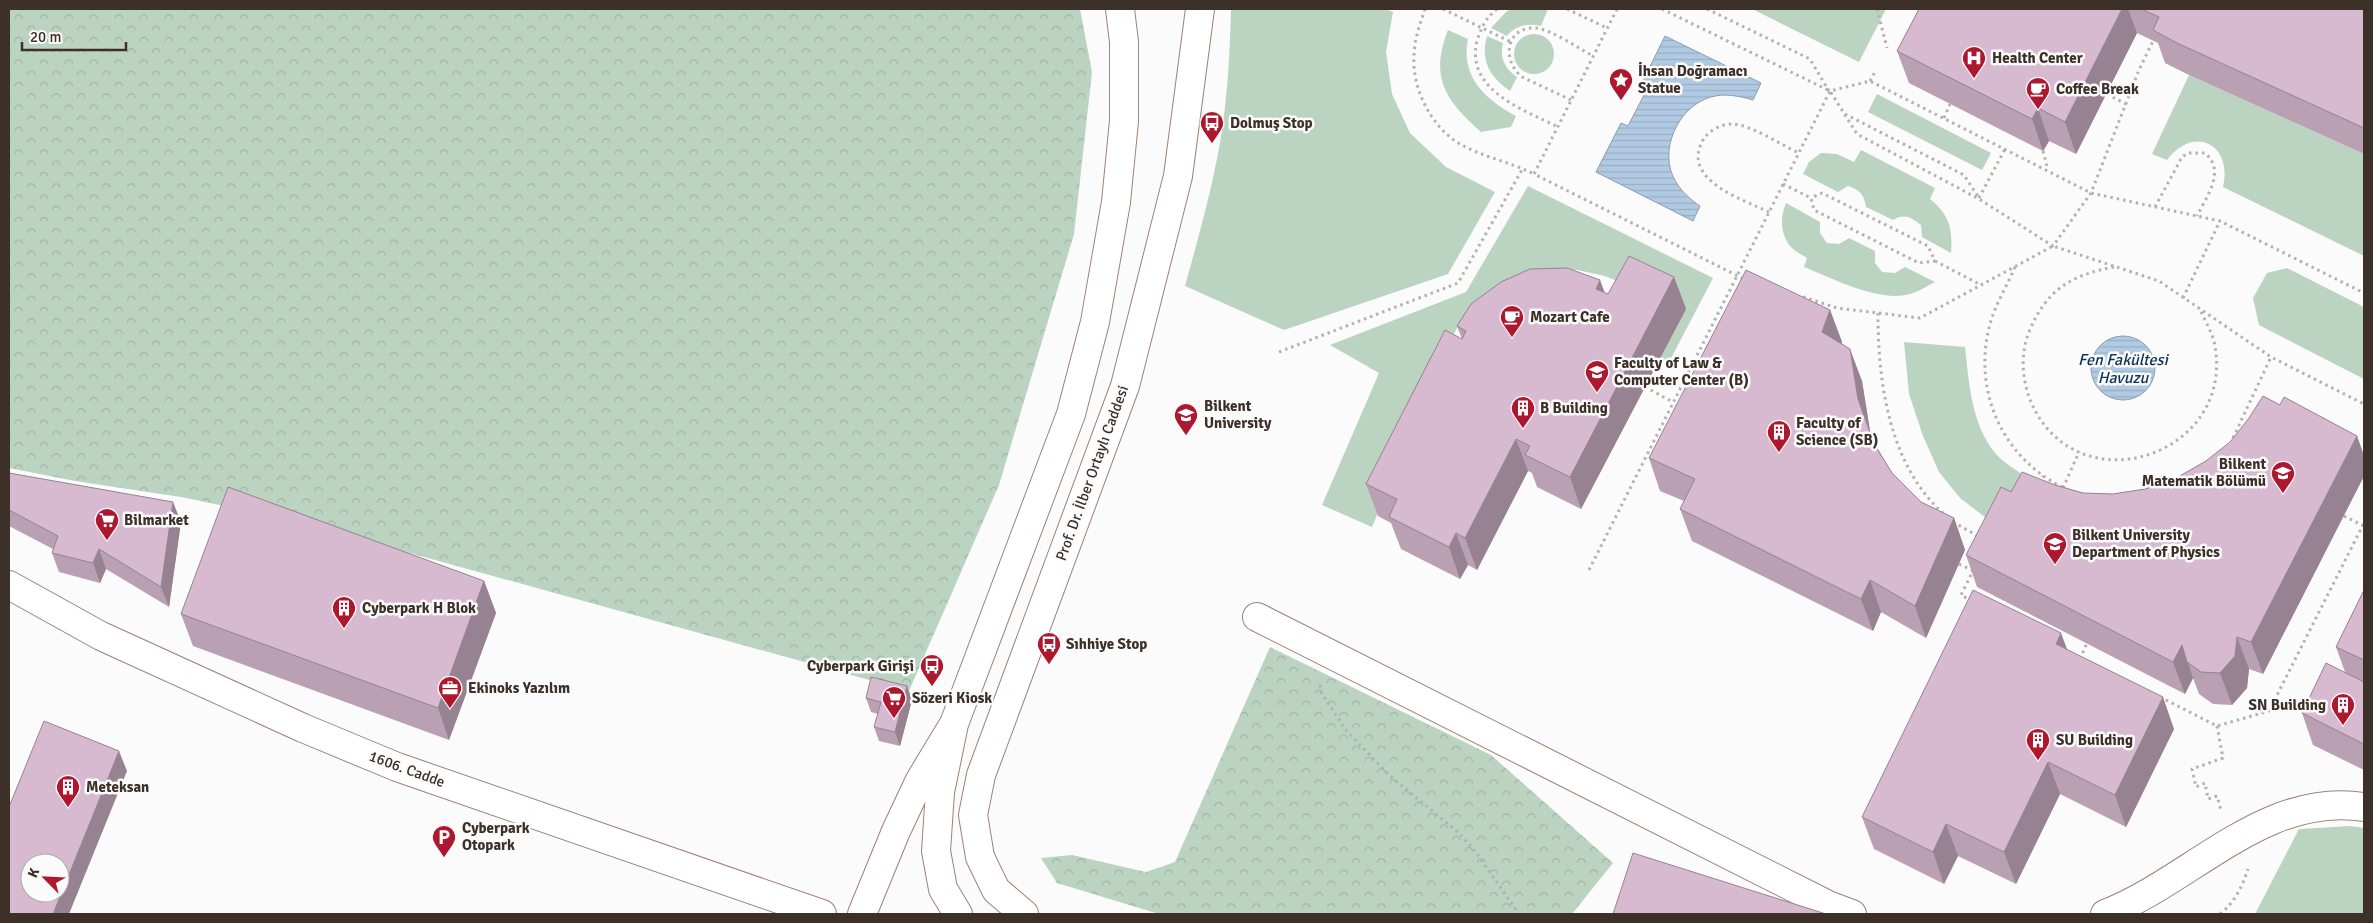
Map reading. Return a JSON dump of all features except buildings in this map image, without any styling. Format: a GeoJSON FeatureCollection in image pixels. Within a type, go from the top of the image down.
{"type":"FeatureCollection","features":[{"type":"Feature","properties":{"kind":"street"},"geometry":{"type":"LineString","coordinates":[[958,914],[943,888],[936,851],[940,792],[954,724],[1071,414],[1095,322],[1116,202],[1124,121],[1124,42],[1120,9]]}},
{"type":"Feature","properties":{"kind":"street","name":"Prof. Dr. İlber Ortaylı Caddesi"},"geometry":{"type":"LineString","coordinates":[[1024,914],[996,890],[980,857],[973,815],[980,775],[1125,386],[1178,176],[1200,9]]}},
{"type":"Feature","properties":{"kind":"street","name":"1606. Cadde"},"geometry":{"type":"LineString","coordinates":[[9,585],[101,636],[303,728],[397,767],[822,914]]}},
{"type":"Feature","properties":{"kind":"street"},"geometry":{"type":"LineString","coordinates":[[1257,617],[1828,905],[1852,914]]}},
{"type":"Feature","properties":{"kind":"street"},"geometry":{"type":"LineString","coordinates":[[862,914],[896,831],[920,780],[954,724]]}},
{"type":"Feature","properties":{"kind":"street"},"geometry":{"type":"LineString","coordinates":[[2105,914],[2127,906],[2253,828],[2300,809],[2351,805],[2364,807]]}},
{"type":"Feature","properties":{"kind":"path"},"geometry":{"type":"LineString","coordinates":[[1425,9],[1416,39],[1413,58],[1417,85],[1429,113],[1459,143],[1497,160],[1523,168],[1746,279]]}},
{"type":"Feature","properties":{"kind":"path"},"geometry":{"type":"LineString","coordinates":[[1443,9],[1511,42]]}},
{"type":"Feature","properties":{"kind":"path"},"geometry":{"type":"LineString","coordinates":[[1497,9],[1490,14],[1481,28],[1475,50],[1479,69],[1489,88],[1505,100],[1558,127]]}},
{"type":"Feature","properties":{"kind":"path"},"geometry":{"type":"LineString","coordinates":[[1567,9],[1607,28]]}},
{"type":"Feature","properties":{"kind":"path"},"geometry":{"type":"LineString","coordinates":[[1534,174],[1617,9]]}},
{"type":"Feature","properties":{"kind":"path"},"geometry":{"type":"LineString","coordinates":[[1662,9],[1830,92],[1870,81],[2091,193],[2220,221],[2364,293]]}},
{"type":"Feature","properties":{"kind":"path"},"geometry":{"type":"LineString","coordinates":[[1707,9],[1810,59],[1857,134],[1979,199],[2053,246],[2159,281],[2271,358],[2364,404]]}},
{"type":"Feature","properties":{"kind":"path"},"geometry":{"type":"LineString","coordinates":[[1877,9],[1887,48]]}},
{"type":"Feature","properties":{"kind":"path"},"geometry":{"type":"LineString","coordinates":[[1571,100],[1522,77],[1515,71],[1509,62],[1508,53],[1511,42],[1522,32],[1537,28],[1593,56]]}},
{"type":"Feature","properties":{"kind":"path"},"geometry":{"type":"LineString","coordinates":[[1800,297],[1837,308],[1920,318],[2053,246],[2091,193],[2139,70],[2153,41]]}},
{"type":"Feature","properties":{"kind":"path"},"geometry":{"type":"LineString","coordinates":[[1870,81],[1876,70]]}},
{"type":"Feature","properties":{"kind":"path"},"geometry":{"type":"LineString","coordinates":[[1589,570],[1830,92]]}},
{"type":"Feature","properties":{"kind":"path"},"geometry":{"type":"LineString","coordinates":[[2107,94],[2126,104]]}},
{"type":"Feature","properties":{"kind":"path"},"geometry":{"type":"LineString","coordinates":[[1944,118],[1950,104]]}},
{"type":"Feature","properties":{"kind":"path"},"geometry":{"type":"LineString","coordinates":[[1844,113],[1964,175],[1979,199]]}},
{"type":"Feature","properties":{"kind":"path"},"geometry":{"type":"LineString","coordinates":[[1769,212],[1717,186],[1706,178],[1698,155],[1702,141],[1710,132],[1723,125],[1733,124],[1746,127],[1799,153]]}},
{"type":"Feature","properties":{"kind":"path"},"geometry":{"type":"LineString","coordinates":[[1979,199],[2005,149]]}},
{"type":"Feature","properties":{"kind":"path"},"geometry":{"type":"LineString","coordinates":[[2043,151],[2048,171]]}},
{"type":"Feature","properties":{"kind":"path"},"geometry":{"type":"LineString","coordinates":[[2155,207],[2182,157],[2188,153],[2205,153],[2214,164],[2215,173],[2197,216]]}},
{"type":"Feature","properties":{"kind":"path"},"geometry":{"type":"LineString","coordinates":[[1279,352],[1458,283],[1523,168]]}},
{"type":"Feature","properties":{"kind":"path"},"geometry":{"type":"LineString","coordinates":[[1783,184],[1811,198],[1814,210],[1919,264],[1935,261]]}},
{"type":"Feature","properties":{"kind":"path"},"geometry":{"type":"LineString","coordinates":[[1811,198],[1822,193],[1928,246],[1935,261],[1981,285]]}},
{"type":"Feature","properties":{"kind":"path"},"geometry":{"type":"LineString","coordinates":[[2183,298],[2220,221]]}},
{"type":"Feature","properties":{"kind":"path"},"geometry":{"type":"LineString","coordinates":[[2016,266],[1990,322],[1984,353],[1985,379],[1989,402],[2001,430],[2019,456],[2043,476],[2072,491]]}},
{"type":"Feature","properties":{"kind":"path"},"geometry":{"type":"LineString","coordinates":[[2116,267],[2089,272],[2065,284],[2050,296],[2038,312],[2028,334],[2023,356],[2023,374],[2035,411],[2055,435],[2079,452],[2099,459],[2139,459],[2163,450],[2187,433],[2203,413],[2213,390],[2216,367],[2214,340],[2200,309]]}},
{"type":"Feature","properties":{"kind":"path"},"geometry":{"type":"LineString","coordinates":[[1878,313],[1878,350],[1884,395],[1896,439],[1912,475],[1931,502],[1956,524],[1980,537]]}},
{"type":"Feature","properties":{"kind":"path"},"geometry":{"type":"LineString","coordinates":[[2231,440],[2237,433],[2271,358]]}},
{"type":"Feature","properties":{"kind":"path"},"geometry":{"type":"LineString","coordinates":[[1645,387],[1673,402]]}},
{"type":"Feature","properties":{"kind":"path"},"geometry":{"type":"LineString","coordinates":[[2063,488],[2079,452]]}},
{"type":"Feature","properties":{"kind":"path"},"geometry":{"type":"LineString","coordinates":[[2037,483],[2043,476]]}},
{"type":"Feature","properties":{"kind":"path"},"geometry":{"type":"LineString","coordinates":[[2155,695],[2216,726],[2270,711],[2364,524],[2344,516]]}},
{"type":"Feature","properties":{"kind":"path"},"geometry":{"type":"LineString","coordinates":[[1959,564],[1976,572]]}},
{"type":"Feature","properties":{"kind":"path"},"geometry":{"type":"LineString","coordinates":[[1976,564],[1961,595],[1979,604]]}},
{"type":"Feature","properties":{"kind":"path"},"geometry":{"type":"LineString","coordinates":[[2079,660],[2088,643]]}},
{"type":"Feature","properties":{"kind":"path"},"geometry":{"type":"LineString","coordinates":[[1328,652],[1320,676],[1321,692],[1345,729],[1390,776],[1459,833],[1475,851],[1519,914]]}},
{"type":"Feature","properties":{"kind":"path"},"geometry":{"type":"LineString","coordinates":[[2076,654],[2084,659]]}},
{"type":"Feature","properties":{"kind":"path"},"geometry":{"type":"LineString","coordinates":[[2216,726],[2223,758],[2192,769],[2196,787],[2205,783],[2208,798],[2217,796],[2234,840]]}},
{"type":"Feature","properties":{"kind":"green space"},"geometry":{"type":"Polygon","coordinates":[[[9,9],[1080,9],[1092,72],[1074,234],[999,485],[909,691],[287,519],[181,497],[75,481],[9,468],[9,9]]]}},
{"type":"Feature","properties":{"kind":"green space"},"geometry":{"type":"Polygon","coordinates":[[[1231,9],[1385,9],[1393,12],[1386,52],[1392,94],[1410,133],[1446,167],[1495,192],[1448,274],[1284,330],[1185,286],[1219,150],[1226,100],[1231,9]]]}},
{"type":"Feature","properties":{"kind":"green space"},"geometry":{"type":"Polygon","coordinates":[[[1513,9],[1548,9],[1541,26],[1522,26],[1514,29],[1507,36],[1491,28],[1507,11],[1513,9]]]}},
{"type":"Feature","properties":{"kind":"green space"},"geometry":{"type":"Polygon","coordinates":[[[1752,9],[1886,9],[1859,62],[1752,9]]]}},
{"type":"Feature","properties":{"kind":"green space"},"geometry":{"type":"Polygon","coordinates":[[[1448,30],[1468,39],[1468,65],[1472,76],[1486,95],[1516,116],[1511,127],[1481,132],[1458,110],[1450,99],[1444,87],[1440,62],[1448,30]]]}},
{"type":"Feature","properties":{"kind":"green space"},"geometry":{"type":"Polygon","coordinates":[[[1538,34],[1545,37],[1551,43],[1554,54],[1553,62],[1545,71],[1538,74],[1530,74],[1523,71],[1515,62],[1514,50],[1517,43],[1526,35],[1538,34]]]}},
{"type":"Feature","properties":{"kind":"green space"},"geometry":{"type":"Polygon","coordinates":[[[1487,36],[1503,43],[1502,53],[1504,62],[1517,77],[1510,91],[1497,80],[1488,68],[1485,53],[1487,36]]]}},
{"type":"Feature","properties":{"kind":"green space"},"geometry":{"type":"Polygon","coordinates":[[[2189,75],[2364,154],[2364,256],[2223,187],[2225,172],[2222,159],[2217,150],[2208,144],[2199,142],[2188,143],[2177,149],[2167,160],[2152,154],[2189,75]]]}},
{"type":"Feature","properties":{"kind":"green space"},"geometry":{"type":"Polygon","coordinates":[[[1877,94],[1991,153],[1982,170],[1868,112],[1877,94]]]}},
{"type":"Feature","properties":{"kind":"green space"},"geometry":{"type":"Polygon","coordinates":[[[1861,150],[1935,188],[1930,199],[1946,216],[1950,229],[1951,253],[1922,237],[1921,225],[1911,218],[1904,216],[1893,220],[1866,207],[1863,196],[1856,189],[1848,186],[1838,192],[1803,174],[1809,162],[1821,153],[1837,154],[1854,162],[1861,150]]]}},
{"type":"Feature","properties":{"kind":"green space"},"geometry":{"type":"Polygon","coordinates":[[[1528,186],[1713,278],[1667,366],[1658,362],[1685,308],[1605,276],[1577,270],[1554,272],[1460,323],[1451,339],[1372,527],[1322,505],[1379,373],[1330,345],[1466,292],[1528,186]]]}},
{"type":"Feature","properties":{"kind":"green space"},"geometry":{"type":"Polygon","coordinates":[[[1786,203],[1820,222],[1820,233],[1827,243],[1839,244],[1849,238],[1875,251],[1875,263],[1882,272],[1895,273],[1905,267],[1935,282],[1910,294],[1898,296],[1884,295],[1856,288],[1804,267],[1807,258],[1790,246],[1784,236],[1782,219],[1786,203]]]}},
{"type":"Feature","properties":{"kind":"green space"},"geometry":{"type":"Polygon","coordinates":[[[2287,268],[2364,307],[2364,379],[2259,325],[2253,298],[2267,273],[2287,268]]]}},
{"type":"Feature","properties":{"kind":"green space"},"geometry":{"type":"Polygon","coordinates":[[[1904,342],[1965,347],[1974,407],[1984,435],[1991,448],[2001,459],[2026,477],[1990,521],[1960,498],[1939,472],[1923,436],[1909,394],[1904,342]]]}},
{"type":"Feature","properties":{"kind":"green space"},"geometry":{"type":"Polygon","coordinates":[[[1270,647],[1491,755],[1613,863],[1572,914],[1159,914],[1057,883],[1041,858],[1072,855],[1146,872],[1175,862],[1270,647]]]}},
{"type":"Feature","properties":{"kind":"green space"},"geometry":{"type":"Polygon","coordinates":[[[2350,826],[2364,828],[2364,914],[2255,914],[2299,829],[2350,826]]]}},
{"type":"Feature","properties":{"kind":"water"},"geometry":{"type":"Polygon","coordinates":[[[1665,36],[1761,83],[1753,100],[1721,95],[1699,102],[1680,120],[1674,132],[1670,144],[1671,170],[1681,189],[1700,206],[1693,221],[1596,172],[1621,123],[1628,126],[1644,95],[1638,91],[1665,36]]]}},
{"type":"Feature","properties":{"kind":"water","name":"Fen Fakültesi Havuzu"},"geometry":{"type":"Polygon","coordinates":[[[2123,336],[2141,342],[2149,350],[2155,368],[2149,386],[2141,394],[2123,400],[2105,394],[2097,386],[2091,368],[2097,350],[2105,342],[2123,336]]]}},
{"type":"Feature","properties":{"kind":"place","name":"Health Center"},"geometry":{"type":"Point","coordinates":[1974,79]}},
{"type":"Feature","properties":{"kind":"place","name":"İhsan Doğramacı Statue"},"geometry":{"type":"Point","coordinates":[1621,101]}},
{"type":"Feature","properties":{"kind":"place","name":"Coffee Break"},"geometry":{"type":"Point","coordinates":[2038,110]}},
{"type":"Feature","properties":{"kind":"place","name":"Dolmuş Stop"},"geometry":{"type":"Point","coordinates":[1212,144]}},
{"type":"Feature","properties":{"kind":"place","name":"Mozart Cafe"},"geometry":{"type":"Point","coordinates":[1512,338]}},
{"type":"Feature","properties":{"kind":"place","name":"Faculty of Law & Computer Center (B)"},"geometry":{"type":"Point","coordinates":[1597,393]}},
{"type":"Feature","properties":{"kind":"place","name":"B Building"},"geometry":{"type":"Point","coordinates":[1523,429]}},
{"type":"Feature","properties":{"kind":"place","name":"Bilkent University"},"geometry":{"type":"Point","coordinates":[1186,436]}},
{"type":"Feature","properties":{"kind":"place","name":"Faculty of Science (SB)"},"geometry":{"type":"Point","coordinates":[1779,453]}},
{"type":"Feature","properties":{"kind":"place","name":"Bilkent Matematik Bölümü"},"geometry":{"type":"Point","coordinates":[2283,494]}},
{"type":"Feature","properties":{"kind":"place","name":"Bilmarket"},"geometry":{"type":"Point","coordinates":[107,541]}},
{"type":"Feature","properties":{"kind":"place","name":"Bilkent University Department of Physics"},"geometry":{"type":"Point","coordinates":[2055,565]}},
{"type":"Feature","properties":{"kind":"place","name":"Cyberpark H Blok"},"geometry":{"type":"Point","coordinates":[344,629]}},
{"type":"Feature","properties":{"kind":"place","name":"Sıhhiye Stop"},"geometry":{"type":"Point","coordinates":[1049,665]}},
{"type":"Feature","properties":{"kind":"place","name":"Cyberpark Girişi"},"geometry":{"type":"Point","coordinates":[932,687]}},
{"type":"Feature","properties":{"kind":"place","name":"Ekinoks Yazılım"},"geometry":{"type":"Point","coordinates":[450,709]}},
{"type":"Feature","properties":{"kind":"place","name":"Sözeri Kiosk"},"geometry":{"type":"Point","coordinates":[894,719]}},
{"type":"Feature","properties":{"kind":"place","name":"SN Building"},"geometry":{"type":"Point","coordinates":[2343,726]}},
{"type":"Feature","properties":{"kind":"place","name":"SU Building"},"geometry":{"type":"Point","coordinates":[2038,761]}},
{"type":"Feature","properties":{"kind":"place","name":"Meteksan"},"geometry":{"type":"Point","coordinates":[68,808]}},
{"type":"Feature","properties":{"kind":"place","name":"Cyberpark Otopark"},"geometry":{"type":"Point","coordinates":[444,858]}}]}
